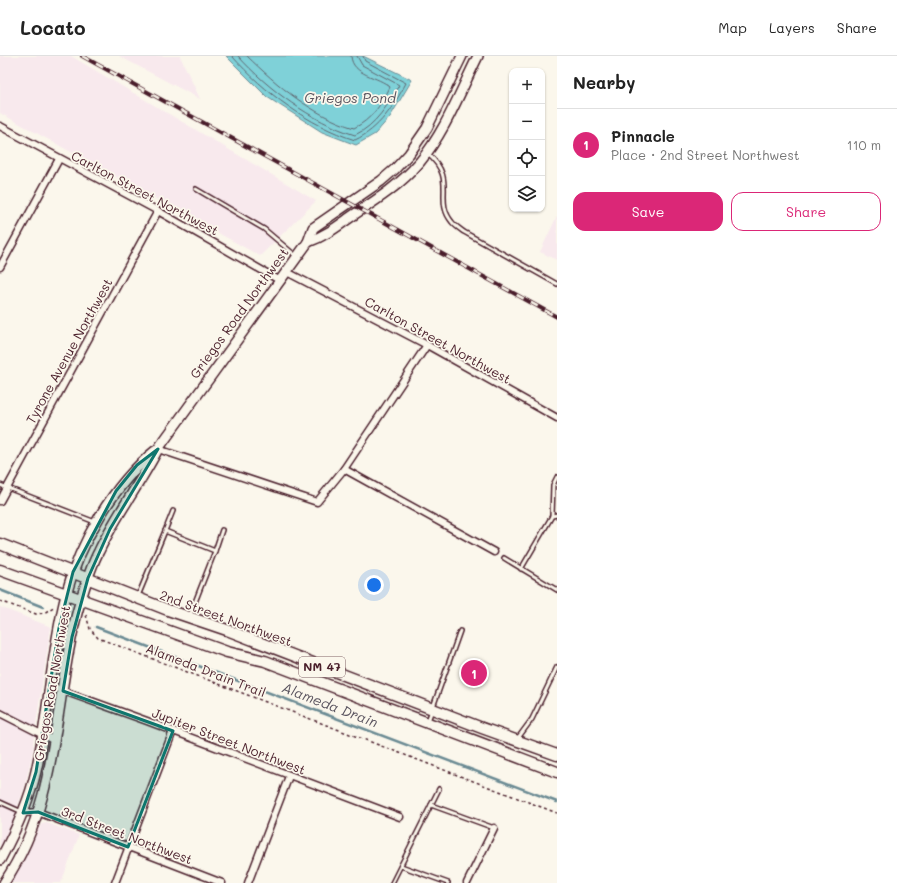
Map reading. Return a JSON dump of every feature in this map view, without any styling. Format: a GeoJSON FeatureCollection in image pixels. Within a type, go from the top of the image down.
{"type":"FeatureCollection","features":[{"type":"Feature","properties":{"kind":"main road","name":"Griegos Road Northwest"},"geometry":{"type":"LineString","coordinates":[[4,883],[27,840],[38,812],[50,773],[72,637],[80,600],[98,552],[107,535],[146,472],[158,449],[285,271],[308,242],[313,228],[395,169],[419,141],[462,56]]}},
{"type":"Feature","properties":{"kind":"main road"},"geometry":{"type":"LineString","coordinates":[[308,242],[323,237],[402,181],[426,153],[440,132],[478,56]]}},
{"type":"Feature","properties":{"kind":"main road","name":"Griegos Road Northwest"},"geometry":{"type":"LineString","coordinates":[[0,860],[23,813],[36,772],[66,595],[73,572],[97,523],[116,491],[137,465],[158,449]]}},
{"type":"Feature","properties":{"kind":"main road","name":"2nd Street Northwest"},"geometry":{"type":"LineString","coordinates":[[0,544],[137,598],[256,640],[518,742],[557,755]]}},
{"type":"Feature","properties":{"kind":"main road","name":"2nd Street Northwest"},"geometry":{"type":"LineString","coordinates":[[0,570],[227,652],[265,661],[427,723],[514,752],[557,772]]}},
{"type":"Feature","properties":{"kind":"street","name":"Carlton Street Northwest"},"geometry":{"type":"LineString","coordinates":[[0,126],[158,211],[279,280]]}},
{"type":"Feature","properties":{"kind":"street"},"geometry":{"type":"LineString","coordinates":[[0,267],[59,159]]}},
{"type":"Feature","properties":{"kind":"street","name":"Tyrone Avenue Northwest"},"geometry":{"type":"LineString","coordinates":[[0,501],[158,211]]}},
{"type":"Feature","properties":{"kind":"street","name":"Carlton Street Northwest"},"geometry":{"type":"LineString","coordinates":[[285,271],[427,344],[557,418]]}},
{"type":"Feature","properties":{"kind":"street"},"geometry":{"type":"LineString","coordinates":[[158,449],[317,502],[344,469],[427,344]]}},
{"type":"Feature","properties":{"kind":"street"},"geometry":{"type":"LineString","coordinates":[[344,469],[494,552]]}},
{"type":"Feature","properties":{"kind":"street","name":"Jupiter Street Northwest"},"geometry":{"type":"LineString","coordinates":[[50,686],[400,817]]}},
{"type":"Feature","properties":{"kind":"street"},"geometry":{"type":"LineString","coordinates":[[0,713],[55,742]]}},
{"type":"Feature","properties":{"kind":"street"},"geometry":{"type":"LineString","coordinates":[[115,883],[173,731]]}},
{"type":"Feature","properties":{"kind":"street"},"geometry":{"type":"LineString","coordinates":[[248,883],[289,776]]}},
{"type":"Feature","properties":{"kind":"street","name":"3rd Street Northwest"},"geometry":{"type":"LineString","coordinates":[[23,813],[38,812],[222,883]]}},
{"type":"Feature","properties":{"kind":"street"},"geometry":{"type":"LineString","coordinates":[[466,883],[494,828]]}},
{"type":"Feature","properties":{"kind":"lane"},"geometry":{"type":"LineString","coordinates":[[426,153],[437,163],[443,173],[444,202],[447,214],[452,223],[464,232],[557,284]]}},
{"type":"Feature","properties":{"kind":"lane"},"geometry":{"type":"LineString","coordinates":[[196,189],[264,229],[296,256]]}},
{"type":"Feature","properties":{"kind":"lane"},"geometry":{"type":"LineString","coordinates":[[521,569],[552,516],[553,484],[557,477]]}},
{"type":"Feature","properties":{"kind":"lane"},"geometry":{"type":"LineString","coordinates":[[0,485],[97,523]]}},
{"type":"Feature","properties":{"kind":"lane"},"geometry":{"type":"LineString","coordinates":[[137,598],[173,511]]}},
{"type":"Feature","properties":{"kind":"lane"},"geometry":{"type":"LineString","coordinates":[[552,516],[557,515]]}},
{"type":"Feature","properties":{"kind":"lane"},"geometry":{"type":"LineString","coordinates":[[189,617],[222,530]]}},
{"type":"Feature","properties":{"kind":"lane"},"geometry":{"type":"LineString","coordinates":[[165,531],[214,551]]}},
{"type":"Feature","properties":{"kind":"lane"},"geometry":{"type":"LineString","coordinates":[[504,558],[557,590]]}},
{"type":"Feature","properties":{"kind":"lane"},"geometry":{"type":"LineString","coordinates":[[427,723],[460,631]]}},
{"type":"Feature","properties":{"kind":"lane"},"geometry":{"type":"LineString","coordinates":[[288,670],[294,656]]}},
{"type":"Feature","properties":{"kind":"lane"},"geometry":{"type":"LineString","coordinates":[[518,742],[532,719],[557,667]]}},
{"type":"Feature","properties":{"kind":"lane"},"geometry":{"type":"LineString","coordinates":[[392,883],[439,789]]}},
{"type":"Feature","properties":{"kind":"lane"},"geometry":{"type":"LineString","coordinates":[[0,808],[1,802],[23,813]]}},
{"type":"Feature","properties":{"kind":"lane"},"geometry":{"type":"LineString","coordinates":[[431,805],[494,828]]}},
{"type":"Feature","properties":{"kind":"lane"},"geometry":{"type":"LineString","coordinates":[[401,866],[448,883]]}},
{"type":"Feature","properties":{"kind":"path"},"geometry":{"type":"LineString","coordinates":[[0,601],[36,614],[44,613],[54,606]]}},
{"type":"Feature","properties":{"kind":"path","name":"Alameda Drain Trail"},"geometry":{"type":"LineString","coordinates":[[86,615],[90,628],[98,638],[557,813]]}},
{"type":"Feature","properties":{"kind":"highlighted area"},"geometry":{"type":"Polygon","coordinates":[[[158,449],[110,529],[88,578],[72,637],[63,691],[173,731],[128,847],[38,812],[23,813],[36,772],[59,628],[73,572],[116,491],[137,465],[158,449]]]}},
{"type":"Feature","properties":{"kind":"shaded area"},"geometry":{"type":"Polygon","coordinates":[[[0,56],[71,56],[316,201],[260,256],[0,113],[0,56]]]}},
{"type":"Feature","properties":{"kind":"shaded area"},"geometry":{"type":"Polygon","coordinates":[[[119,56],[180,56],[200,99],[119,56]]]}},
{"type":"Feature","properties":{"kind":"shaded area"},"geometry":{"type":"Polygon","coordinates":[[[557,216],[557,260],[540,252],[557,216]]]}},
{"type":"Feature","properties":{"kind":"shaded area"},"geometry":{"type":"Polygon","coordinates":[[[0,607],[51,627],[33,743],[34,746],[25,786],[13,820],[0,847],[0,607]]]}},
{"type":"Feature","properties":{"kind":"shaded area"},"geometry":{"type":"Polygon","coordinates":[[[47,823],[79,835],[61,883],[11,883],[24,861],[41,824],[47,823]]]}},
{"type":"Feature","properties":{"kind":"water","name":"Griegos Pond"},"geometry":{"type":"Polygon","coordinates":[[[226,56],[363,56],[412,80],[390,117],[375,134],[356,145],[322,132],[267,97],[226,56]]]}},
{"type":"Feature","properties":{"kind":"waterway","name":"Alameda Drain"},"geometry":{"type":"LineString","coordinates":[[0,590],[43,607]]}},
{"type":"Feature","properties":{"kind":"waterway","name":"Alameda Drain"},"geometry":{"type":"LineString","coordinates":[[96,627],[557,802]]}},
{"type":"Feature","properties":{"kind":"railway"},"geometry":{"type":"LineString","coordinates":[[82,56],[557,317]]}},
{"type":"Feature","properties":{"kind":"place","name":"Pinnacle"},"geometry":{"type":"Point","coordinates":[474,673]}}]}
